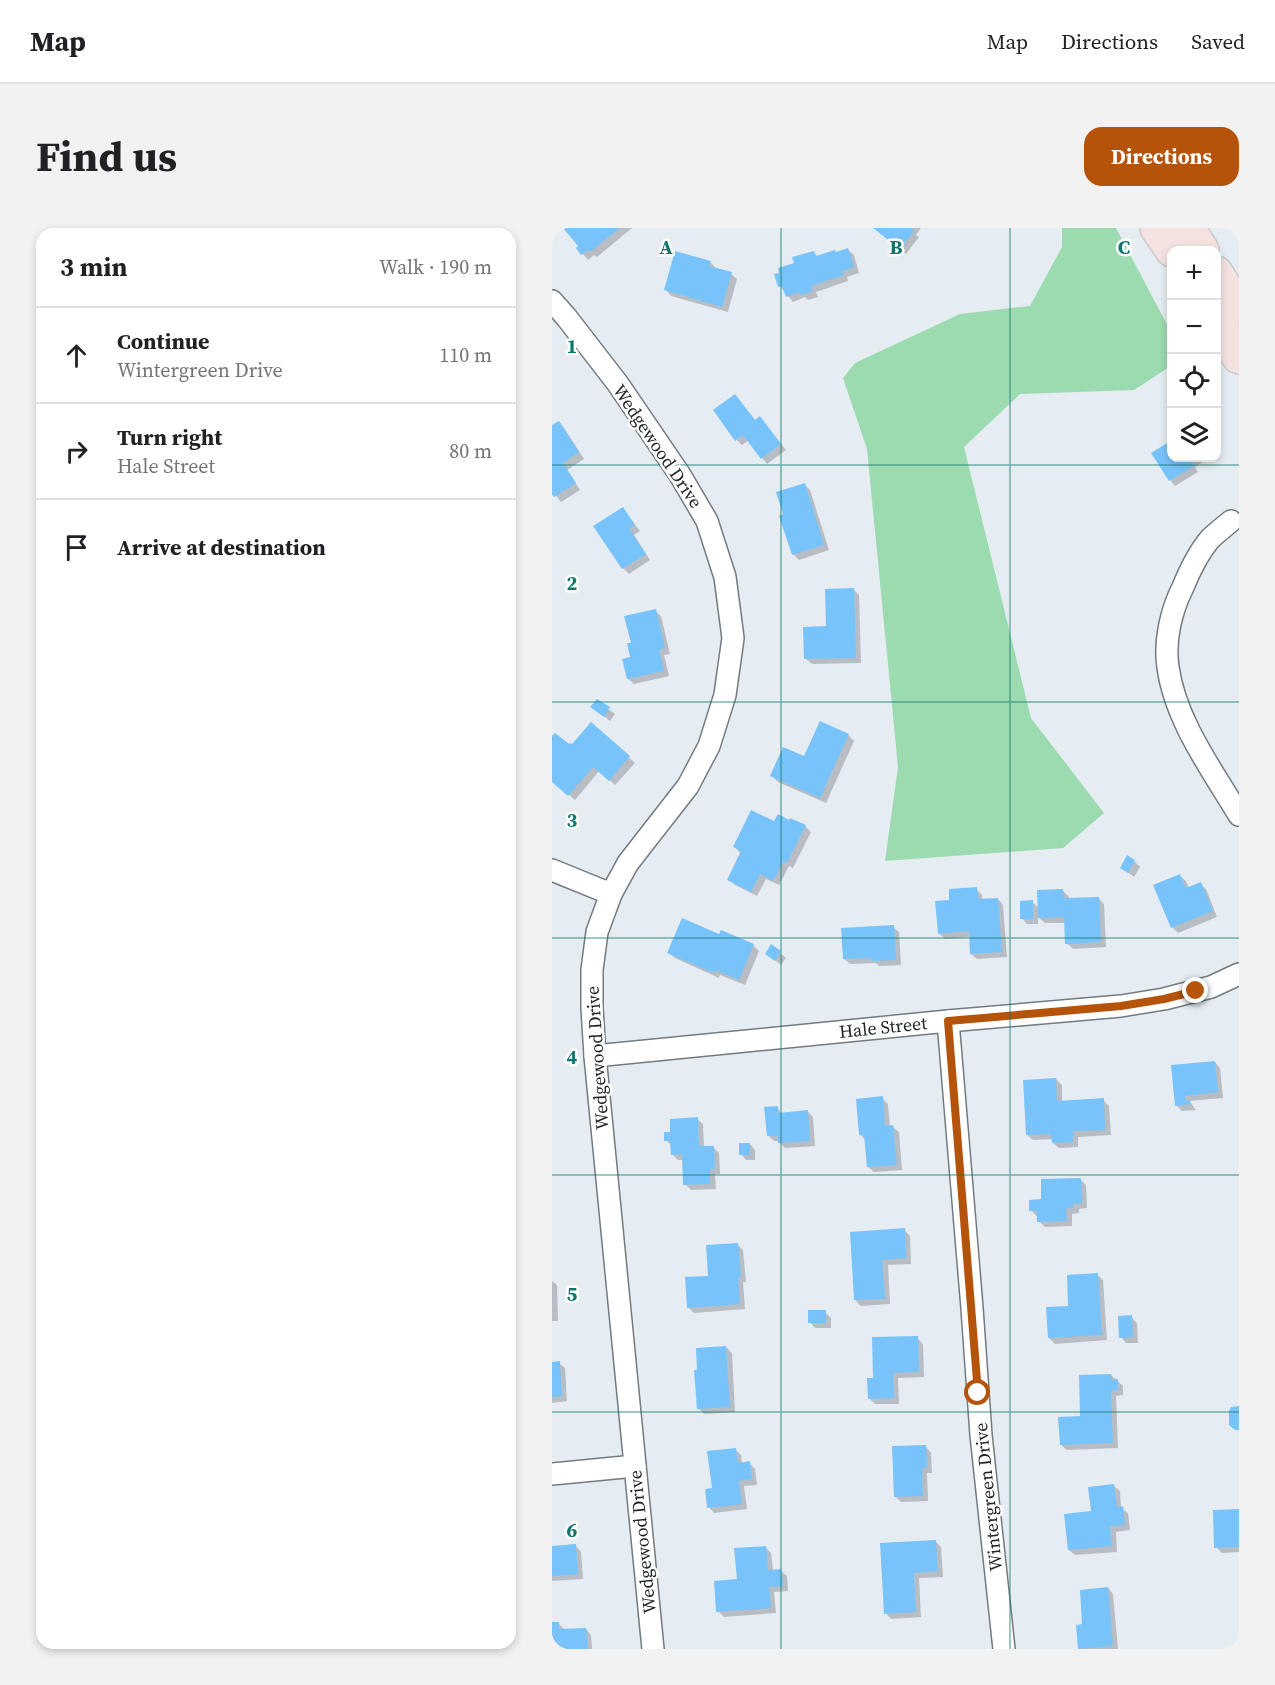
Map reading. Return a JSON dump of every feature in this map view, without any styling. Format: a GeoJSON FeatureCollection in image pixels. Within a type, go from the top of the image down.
{"type":"FeatureCollection","features":[{"type":"Feature","properties":{"kind":"main road"},"geometry":{"type":"LineString","coordinates":[[1157,228],[1169,246]]}},
{"type":"Feature","properties":{"kind":"main road"},"geometry":{"type":"LineString","coordinates":[[1188,228],[1200,246]]}},
{"type":"Feature","properties":{"kind":"main road"},"geometry":{"type":"LineString","coordinates":[[1221,281],[1239,309]]}},
{"type":"Feature","properties":{"kind":"main road"},"geometry":{"type":"LineString","coordinates":[[1221,329],[1239,357]]}},
{"type":"Feature","properties":{"kind":"street","name":"Wedgewood Drive"},"geometry":{"type":"LineString","coordinates":[[552,301],[618,384],[680,475],[707,521],[725,577],[733,638],[725,695],[709,746],[688,786],[628,863],[611,894],[597,932],[592,970],[595,1056],[653,1649]]}},
{"type":"Feature","properties":{"kind":"street"},"geometry":{"type":"LineString","coordinates":[[1231,522],[1210,540],[1195,561],[1178,598],[1167,638],[1167,667],[1176,698],[1193,739],[1239,815]]}},
{"type":"Feature","properties":{"kind":"street"},"geometry":{"type":"LineString","coordinates":[[552,870],[611,894]]}},
{"type":"Feature","properties":{"kind":"street","name":"Hale Street"},"geometry":{"type":"LineString","coordinates":[[595,1056],[1121,1006],[1164,999],[1212,987],[1239,974]]}},
{"type":"Feature","properties":{"kind":"street","name":"Wintergreen Drive"},"geometry":{"type":"LineString","coordinates":[[948,1021],[981,1435],[1004,1649]]}},
{"type":"Feature","properties":{"kind":"street"},"geometry":{"type":"LineString","coordinates":[[552,1474],[635,1466]]}},
{"type":"Feature","properties":{"kind":"green space"},"geometry":{"type":"Polygon","coordinates":[[[1062,228],[1116,228],[1167,324],[1167,369],[1134,390],[1020,394],[964,447],[1031,718],[1104,813],[1063,848],[885,861],[898,767],[867,449],[843,378],[855,363],[960,314],[1030,306],[1062,247],[1062,228]]]}},
{"type":"Feature","properties":{"kind":"building"},"geometry":{"type":"Polygon","coordinates":[[[563,228],[620,228],[590,252],[588,250],[581,255],[576,248],[578,246],[563,228]]]}},
{"type":"Feature","properties":{"kind":"building"},"geometry":{"type":"Polygon","coordinates":[[[873,228],[911,228],[914,231],[900,249],[873,228]]]}},
{"type":"Feature","properties":{"kind":"building"},"geometry":{"type":"Polygon","coordinates":[[[848,248],[854,267],[842,271],[844,275],[811,286],[813,291],[801,295],[800,292],[786,297],[782,286],[778,287],[774,274],[779,273],[778,268],[794,263],[792,257],[814,251],[816,256],[848,248]]]}},
{"type":"Feature","properties":{"kind":"building"},"geometry":{"type":"Polygon","coordinates":[[[675,251],[711,261],[709,266],[732,272],[722,307],[664,290],[675,251]]]}},
{"type":"Feature","properties":{"kind":"building"},"geometry":{"type":"Polygon","coordinates":[[[735,394],[755,420],[760,416],[781,444],[761,459],[743,435],[735,441],[713,410],[735,394]]]}},
{"type":"Feature","properties":{"kind":"building"},"geometry":{"type":"Polygon","coordinates":[[[559,421],[579,452],[563,463],[576,483],[554,497],[552,494],[552,425],[559,421]]]}},
{"type":"Feature","properties":{"kind":"building"},"geometry":{"type":"Polygon","coordinates":[[[1167,443],[1167,462],[1191,462],[1194,466],[1169,481],[1151,453],[1167,443]]]}},
{"type":"Feature","properties":{"kind":"building"},"geometry":{"type":"Polygon","coordinates":[[[805,483],[824,545],[792,555],[779,516],[783,514],[776,492],[805,483]]]}},
{"type":"Feature","properties":{"kind":"building"},"geometry":{"type":"Polygon","coordinates":[[[623,507],[635,525],[629,529],[646,554],[622,569],[593,526],[623,507]]]}},
{"type":"Feature","properties":{"kind":"building"},"geometry":{"type":"Polygon","coordinates":[[[854,588],[856,658],[804,659],[803,627],[826,626],[825,589],[854,588]]]}},
{"type":"Feature","properties":{"kind":"building"},"geometry":{"type":"Polygon","coordinates":[[[656,609],[665,648],[659,650],[664,671],[627,679],[622,659],[630,657],[627,643],[631,643],[624,616],[656,609]]]}},
{"type":"Feature","properties":{"kind":"building"},"geometry":{"type":"Polygon","coordinates":[[[597,699],[610,707],[604,717],[590,707],[597,699]]]}},
{"type":"Feature","properties":{"kind":"building"},"geometry":{"type":"Polygon","coordinates":[[[820,721],[849,734],[820,798],[770,776],[783,747],[804,756],[820,721]]]}},
{"type":"Feature","properties":{"kind":"building"},"geometry":{"type":"Polygon","coordinates":[[[591,722],[630,756],[609,781],[593,767],[568,796],[552,782],[552,736],[555,733],[572,744],[591,722]]]}},
{"type":"Feature","properties":{"kind":"building"},"geometry":{"type":"Polygon","coordinates":[[[751,810],[774,821],[778,814],[806,825],[787,863],[783,862],[773,881],[760,874],[751,892],[727,880],[741,851],[733,847],[751,810]]]}},
{"type":"Feature","properties":{"kind":"building"},"geometry":{"type":"Polygon","coordinates":[[[1127,855],[1135,860],[1128,873],[1120,868],[1127,855]]]}},
{"type":"Feature","properties":{"kind":"building"},"geometry":{"type":"Polygon","coordinates":[[[1180,874],[1186,888],[1201,882],[1213,911],[1171,928],[1153,885],[1180,874]]]}},
{"type":"Feature","properties":{"kind":"building"},"geometry":{"type":"Polygon","coordinates":[[[977,887],[978,899],[998,898],[1002,952],[970,954],[969,931],[938,934],[935,901],[949,900],[949,889],[977,887]]]}},
{"type":"Feature","properties":{"kind":"building"},"geometry":{"type":"Polygon","coordinates":[[[1063,889],[1064,898],[1099,897],[1101,942],[1065,944],[1064,917],[1038,918],[1037,890],[1063,889]]]}},
{"type":"Feature","properties":{"kind":"building"},"geometry":{"type":"Polygon","coordinates":[[[1033,900],[1033,919],[1020,919],[1020,901],[1033,900]]]}},
{"type":"Feature","properties":{"kind":"building"},"geometry":{"type":"Polygon","coordinates":[[[682,918],[719,934],[721,930],[754,944],[739,980],[715,970],[714,973],[667,953],[682,918]]]}},
{"type":"Feature","properties":{"kind":"building"},"geometry":{"type":"Polygon","coordinates":[[[894,925],[896,960],[843,959],[841,928],[894,925]]]}},
{"type":"Feature","properties":{"kind":"building"},"geometry":{"type":"Polygon","coordinates":[[[771,944],[781,951],[775,961],[765,954],[771,944]]]}},
{"type":"Feature","properties":{"kind":"building"},"geometry":{"type":"Polygon","coordinates":[[[1215,1061],[1218,1092],[1185,1096],[1186,1101],[1190,1100],[1191,1104],[1175,1106],[1171,1065],[1215,1061]]]}},
{"type":"Feature","properties":{"kind":"building"},"geometry":{"type":"Polygon","coordinates":[[[1056,1078],[1057,1101],[1104,1098],[1105,1130],[1073,1131],[1073,1142],[1052,1143],[1051,1134],[1026,1135],[1023,1080],[1056,1078]]]}},
{"type":"Feature","properties":{"kind":"building"},"geometry":{"type":"Polygon","coordinates":[[[883,1096],[885,1126],[893,1125],[897,1165],[867,1167],[864,1135],[859,1135],[856,1099],[883,1096]]]}},
{"type":"Feature","properties":{"kind":"building"},"geometry":{"type":"Polygon","coordinates":[[[778,1106],[778,1113],[808,1110],[810,1141],[778,1143],[778,1136],[767,1136],[764,1107],[778,1106]]]}},
{"type":"Feature","properties":{"kind":"building"},"geometry":{"type":"Polygon","coordinates":[[[698,1117],[699,1146],[714,1146],[715,1169],[710,1169],[710,1184],[683,1185],[682,1154],[671,1155],[670,1141],[664,1141],[664,1132],[670,1132],[670,1119],[698,1117]]]}},
{"type":"Feature","properties":{"kind":"building"},"geometry":{"type":"Polygon","coordinates":[[[739,1143],[750,1143],[750,1155],[739,1155],[739,1143]]]}},
{"type":"Feature","properties":{"kind":"building"},"geometry":{"type":"Polygon","coordinates":[[[1081,1178],[1082,1203],[1073,1204],[1073,1208],[1066,1208],[1067,1221],[1037,1222],[1037,1211],[1029,1211],[1029,1200],[1041,1199],[1041,1179],[1081,1178]]]}},
{"type":"Feature","properties":{"kind":"building"},"geometry":{"type":"Polygon","coordinates":[[[905,1228],[906,1258],[882,1260],[885,1299],[854,1300],[850,1232],[905,1228]]]}},
{"type":"Feature","properties":{"kind":"building"},"geometry":{"type":"Polygon","coordinates":[[[738,1243],[741,1277],[738,1277],[740,1304],[687,1308],[685,1277],[708,1276],[706,1245],[738,1243]]]}},
{"type":"Feature","properties":{"kind":"building"},"geometry":{"type":"Polygon","coordinates":[[[1098,1273],[1102,1335],[1048,1338],[1046,1307],[1068,1306],[1067,1275],[1098,1273]]]}},
{"type":"Feature","properties":{"kind":"building"},"geometry":{"type":"Polygon","coordinates":[[[808,1310],[826,1310],[826,1323],[808,1323],[808,1310]]]}},
{"type":"Feature","properties":{"kind":"building"},"geometry":{"type":"Polygon","coordinates":[[[1132,1315],[1133,1337],[1119,1338],[1118,1316],[1132,1315]]]}},
{"type":"Feature","properties":{"kind":"building"},"geometry":{"type":"Polygon","coordinates":[[[918,1336],[919,1372],[893,1373],[894,1398],[868,1399],[867,1378],[873,1378],[872,1337],[918,1336]]]}},
{"type":"Feature","properties":{"kind":"building"},"geometry":{"type":"Polygon","coordinates":[[[726,1346],[730,1407],[697,1409],[694,1370],[697,1370],[696,1348],[726,1346]]]}},
{"type":"Feature","properties":{"kind":"building"},"geometry":{"type":"Polygon","coordinates":[[[560,1361],[562,1396],[552,1397],[552,1362],[560,1361]]]}},
{"type":"Feature","properties":{"kind":"building"},"geometry":{"type":"Polygon","coordinates":[[[1111,1374],[1112,1380],[1118,1379],[1118,1390],[1111,1391],[1113,1443],[1060,1445],[1058,1417],[1080,1416],[1079,1375],[1111,1374]]]}},
{"type":"Feature","properties":{"kind":"building"},"geometry":{"type":"Polygon","coordinates":[[[1239,1406],[1239,1430],[1235,1430],[1229,1425],[1229,1411],[1231,1407],[1239,1406]]]}},
{"type":"Feature","properties":{"kind":"building"},"geometry":{"type":"Polygon","coordinates":[[[926,1445],[927,1468],[922,1468],[923,1496],[894,1497],[892,1446],[926,1445]]]}},
{"type":"Feature","properties":{"kind":"building"},"geometry":{"type":"Polygon","coordinates":[[[736,1448],[738,1463],[750,1461],[752,1479],[739,1481],[742,1504],[707,1508],[705,1489],[712,1488],[707,1451],[736,1448]]]}},
{"type":"Feature","properties":{"kind":"building"},"geometry":{"type":"Polygon","coordinates":[[[1114,1484],[1117,1507],[1123,1506],[1125,1525],[1110,1526],[1112,1546],[1068,1550],[1064,1514],[1091,1511],[1088,1487],[1114,1484]]]}},
{"type":"Feature","properties":{"kind":"building"},"geometry":{"type":"Polygon","coordinates":[[[1239,1509],[1239,1547],[1214,1548],[1213,1510],[1239,1509]]]}},
{"type":"Feature","properties":{"kind":"building"},"geometry":{"type":"Polygon","coordinates":[[[936,1540],[938,1571],[914,1573],[916,1612],[884,1614],[880,1543],[936,1540]]]}},
{"type":"Feature","properties":{"kind":"building"},"geometry":{"type":"Polygon","coordinates":[[[576,1544],[578,1574],[552,1576],[552,1546],[576,1544]]]}},
{"type":"Feature","properties":{"kind":"building"},"geometry":{"type":"Polygon","coordinates":[[[766,1546],[768,1570],[781,1569],[783,1586],[769,1587],[771,1608],[716,1612],[714,1581],[737,1579],[734,1548],[766,1546]]]}},
{"type":"Feature","properties":{"kind":"building"},"geometry":{"type":"Polygon","coordinates":[[[1108,1587],[1113,1646],[1078,1649],[1076,1625],[1082,1624],[1080,1590],[1108,1587]]]}},
{"type":"Feature","properties":{"kind":"building"},"geometry":{"type":"Polygon","coordinates":[[[552,1622],[559,1622],[559,1629],[586,1628],[588,1649],[552,1649],[552,1622]]]}},
{"type":"Feature","properties":{"kind":"route"},"geometry":{"type":"LineString","coordinates":[[978,1393],[948,1021],[1121,1006],[1196,991]]}}]}
